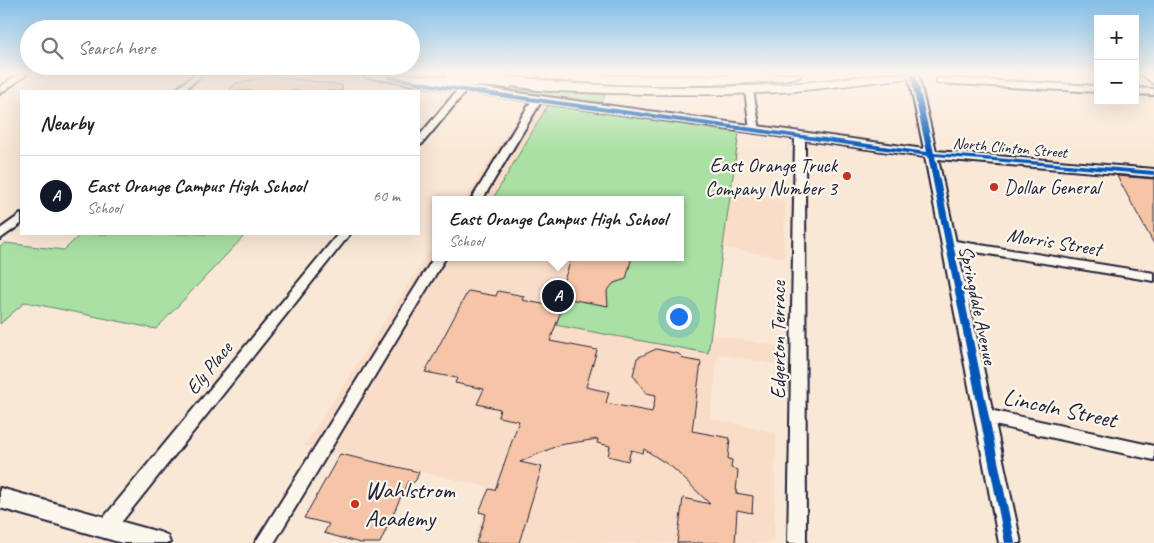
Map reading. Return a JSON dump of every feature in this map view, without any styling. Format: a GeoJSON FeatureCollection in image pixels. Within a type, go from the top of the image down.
{"type":"FeatureCollection","features":[{"type":"Feature","properties":{"kind":"street"},"geometry":{"type":"LineString","coordinates":[[420,141],[454,99]]}},
{"type":"Feature","properties":{"kind":"street","name":"North Clinton Street"},"geometry":{"type":"LineString","coordinates":[[533,99],[932,154],[1154,173]]}},
{"type":"Feature","properties":{"kind":"street"},"geometry":{"type":"LineString","coordinates":[[751,99],[755,130]]}},
{"type":"Feature","properties":{"kind":"street","name":"Springdale Avenue"},"geometry":{"type":"LineString","coordinates":[[918,99],[932,154],[1010,543]]}},
{"type":"Feature","properties":{"kind":"street"},"geometry":{"type":"LineString","coordinates":[[478,196],[537,100]]}},
{"type":"Feature","properties":{"kind":"street","name":"Edgerton Terrace"},"geometry":{"type":"LineString","coordinates":[[797,543],[800,137]]}},
{"type":"Feature","properties":{"kind":"street"},"geometry":{"type":"LineString","coordinates":[[0,235],[20,219]]}},
{"type":"Feature","properties":{"kind":"street","name":"Ely Place"},"geometry":{"type":"LineString","coordinates":[[106,528],[343,235]]}},
{"type":"Feature","properties":{"kind":"street","name":"Morris Street"},"geometry":{"type":"LineString","coordinates":[[949,244],[1154,277]]}},
{"type":"Feature","properties":{"kind":"street"},"geometry":{"type":"LineString","coordinates":[[264,543],[438,261]]}},
{"type":"Feature","properties":{"kind":"street","name":"Lincoln Street"},"geometry":{"type":"LineString","coordinates":[[985,416],[1154,453]]}},
{"type":"Feature","properties":{"kind":"street"},"geometry":{"type":"LineString","coordinates":[[0,498],[159,543]]}},
{"type":"Feature","properties":{"kind":"shaded area"},"geometry":{"type":"Polygon","coordinates":[[[528,101],[739,133],[730,192],[785,201],[784,258],[722,247],[711,334],[783,347],[783,366],[718,354],[710,418],[776,433],[774,543],[473,543],[493,488],[304,446],[432,248],[432,261],[684,261],[684,196],[467,196],[528,101]]]}},
{"type":"Feature","properties":{"kind":"green space"},"geometry":{"type":"Polygon","coordinates":[[[575,99],[603,99],[601,103],[575,99]]]}},
{"type":"Feature","properties":{"kind":"green space"},"geometry":{"type":"Polygon","coordinates":[[[548,105],[739,133],[708,353],[555,325],[577,261],[684,261],[684,196],[494,196],[548,105]]]}},
{"type":"Feature","properties":{"kind":"green space"},"geometry":{"type":"Polygon","coordinates":[[[80,235],[245,235],[156,329],[25,302],[0,324],[0,247],[5,243],[64,250],[80,235]]]}},
{"type":"Feature","properties":{"kind":"building"},"geometry":{"type":"Polygon","coordinates":[[[1117,176],[1154,179],[1154,244],[1138,215],[1117,176]]]}},
{"type":"Feature","properties":{"kind":"building"},"geometry":{"type":"Polygon","coordinates":[[[571,261],[631,261],[626,279],[614,283],[607,291],[608,306],[558,297],[571,261]]]}},
{"type":"Feature","properties":{"kind":"building"},"geometry":{"type":"Polygon","coordinates":[[[468,291],[496,296],[498,291],[524,296],[522,300],[562,308],[550,341],[597,350],[586,387],[609,392],[606,403],[652,412],[656,395],[646,393],[633,375],[637,358],[656,349],[679,354],[684,359],[701,362],[692,431],[730,438],[728,459],[732,460],[731,468],[738,470],[736,493],[753,496],[752,513],[737,510],[735,543],[677,543],[683,498],[710,504],[673,468],[644,449],[643,453],[631,450],[628,461],[608,456],[610,446],[597,443],[598,439],[559,445],[520,462],[542,467],[519,543],[476,543],[486,514],[479,512],[489,489],[495,490],[519,421],[498,417],[500,409],[477,404],[484,389],[455,383],[457,378],[425,372],[468,291]]]}},
{"type":"Feature","properties":{"kind":"building","name":"Wahlstrom Academy"},"geometry":{"type":"Polygon","coordinates":[[[340,454],[419,472],[413,483],[408,481],[380,543],[360,543],[324,533],[329,524],[304,518],[340,454]]]}},
{"type":"Feature","properties":{"kind":"cycle path"},"geometry":{"type":"LineString","coordinates":[[532,99],[945,156],[1154,173]]}},
{"type":"Feature","properties":{"kind":"cycle path"},"geometry":{"type":"LineString","coordinates":[[919,99],[1010,543]]}},
{"type":"Feature","properties":{"kind":"place","name":"East Orange Truck Company Number 3"},"geometry":{"type":"Point","coordinates":[847,176]}},
{"type":"Feature","properties":{"kind":"place","name":"Dollar General"},"geometry":{"type":"Point","coordinates":[994,187]}},
{"type":"Feature","properties":{"kind":"place","name":"East Orange Campus High School"},"geometry":{"type":"Point","coordinates":[558,296]}},
{"type":"Feature","properties":{"kind":"place","name":"Wahlstrom Academy"},"geometry":{"type":"Point","coordinates":[355,504]}}]}
